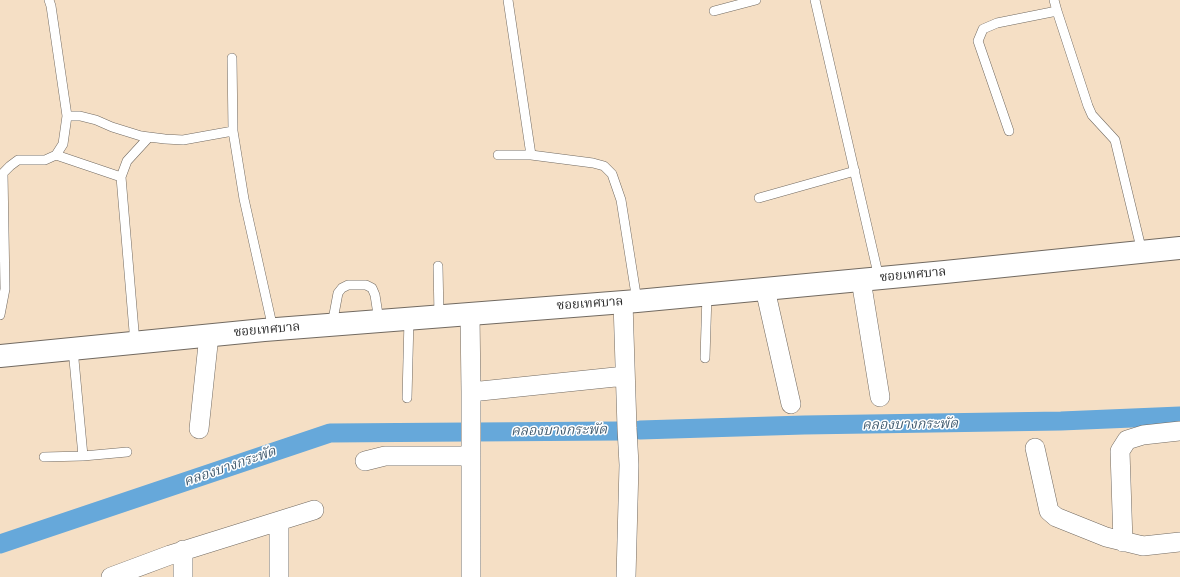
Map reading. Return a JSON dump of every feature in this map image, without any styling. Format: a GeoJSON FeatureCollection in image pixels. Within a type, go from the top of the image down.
{"type":"FeatureCollection","features":[{"type":"Feature","properties":{"kind":"street","name":"ซอยเทศบาล"},"geometry":{"type":"LineString","coordinates":[[0,356],[273,329],[765,289],[1180,248]]}},
{"type":"Feature","properties":{"kind":"street"},"geometry":{"type":"LineString","coordinates":[[870,279],[880,397]]}},
{"type":"Feature","properties":{"kind":"street"},"geometry":{"type":"LineString","coordinates":[[765,289],[791,404]]}},
{"type":"Feature","properties":{"kind":"street"},"geometry":{"type":"LineString","coordinates":[[626,577],[629,465],[626,376],[630,301]]}},
{"type":"Feature","properties":{"kind":"street"},"geometry":{"type":"LineString","coordinates":[[470,314],[471,577]]}},
{"type":"Feature","properties":{"kind":"street"},"geometry":{"type":"LineString","coordinates":[[199,429],[209,335]]}},
{"type":"Feature","properties":{"kind":"street"},"geometry":{"type":"LineString","coordinates":[[471,392],[626,376]]}},
{"type":"Feature","properties":{"kind":"street"},"geometry":{"type":"LineString","coordinates":[[1123,542],[1120,450],[1127,440],[1143,435],[1180,431]]}},
{"type":"Feature","properties":{"kind":"street"},"geometry":{"type":"LineString","coordinates":[[1035,448],[1049,511],[1056,517],[1106,537],[1123,542],[1143,546],[1180,542]]}},
{"type":"Feature","properties":{"kind":"street"},"geometry":{"type":"LineString","coordinates":[[365,461],[385,456],[471,456]]}},
{"type":"Feature","properties":{"kind":"street"},"geometry":{"type":"LineString","coordinates":[[111,577],[184,550],[314,510]]}},
{"type":"Feature","properties":{"kind":"street"},"geometry":{"type":"LineString","coordinates":[[279,521],[279,577]]}},
{"type":"Feature","properties":{"kind":"street"},"geometry":{"type":"LineString","coordinates":[[183,577],[184,550]]}},
{"type":"Feature","properties":{"kind":"lane"},"geometry":{"type":"LineString","coordinates":[[0,315],[5,289],[3,173],[18,160],[45,160],[56,155],[63,144],[68,116],[51,6],[48,0]]}},
{"type":"Feature","properties":{"kind":"lane"},"geometry":{"type":"LineString","coordinates":[[508,0],[531,155]]}},
{"type":"Feature","properties":{"kind":"lane"},"geometry":{"type":"LineString","coordinates":[[714,11],[756,0]]}},
{"type":"Feature","properties":{"kind":"lane"},"geometry":{"type":"LineString","coordinates":[[815,0],[855,171],[870,279]]}},
{"type":"Feature","properties":{"kind":"lane"},"geometry":{"type":"LineString","coordinates":[[1054,0],[1056,11],[1088,106],[1092,115],[1115,140],[1142,252]]}},
{"type":"Feature","properties":{"kind":"lane"},"geometry":{"type":"LineString","coordinates":[[1009,131],[978,41],[983,29],[997,23],[1056,11]]}},
{"type":"Feature","properties":{"kind":"lane"},"geometry":{"type":"LineString","coordinates":[[232,58],[232,131],[244,198],[273,329]]}},
{"type":"Feature","properties":{"kind":"lane"},"geometry":{"type":"LineString","coordinates":[[68,116],[80,116],[96,120],[112,127],[149,137],[183,140],[232,131]]}},
{"type":"Feature","properties":{"kind":"lane"},"geometry":{"type":"LineString","coordinates":[[135,343],[121,177],[127,161],[149,137]]}},
{"type":"Feature","properties":{"kind":"lane"},"geometry":{"type":"LineString","coordinates":[[56,155],[121,177]]}},
{"type":"Feature","properties":{"kind":"lane"},"geometry":{"type":"LineString","coordinates":[[498,155],[531,155],[594,163],[604,166],[612,174],[621,200],[630,301]]}},
{"type":"Feature","properties":{"kind":"lane"},"geometry":{"type":"LineString","coordinates":[[759,198],[855,171]]}},
{"type":"Feature","properties":{"kind":"lane"},"geometry":{"type":"LineString","coordinates":[[438,266],[439,316]]}},
{"type":"Feature","properties":{"kind":"lane"},"geometry":{"type":"LineString","coordinates":[[332,325],[338,293],[342,288],[348,285],[366,285],[372,288],[375,295],[379,321]]}},
{"type":"Feature","properties":{"kind":"lane"},"geometry":{"type":"LineString","coordinates":[[705,358],[707,294]]}},
{"type":"Feature","properties":{"kind":"lane"},"geometry":{"type":"LineString","coordinates":[[407,398],[409,318]]}},
{"type":"Feature","properties":{"kind":"lane"},"geometry":{"type":"LineString","coordinates":[[73,349],[83,456]]}},
{"type":"Feature","properties":{"kind":"lane"},"geometry":{"type":"LineString","coordinates":[[44,457],[83,456],[127,452]]}},
{"type":"Feature","properties":{"kind":"waterway","name":"คลองบางกระพัด"},"geometry":{"type":"LineString","coordinates":[[640,430],[804,425],[1061,421],[1180,416]]}},
{"type":"Feature","properties":{"kind":"waterway","name":"คลองบางกระพัด"},"geometry":{"type":"LineString","coordinates":[[475,432],[619,431]]}},
{"type":"Feature","properties":{"kind":"waterway","name":"คลองบางกระพัด"},"geometry":{"type":"LineString","coordinates":[[0,544],[330,433],[466,432]]}}]}
